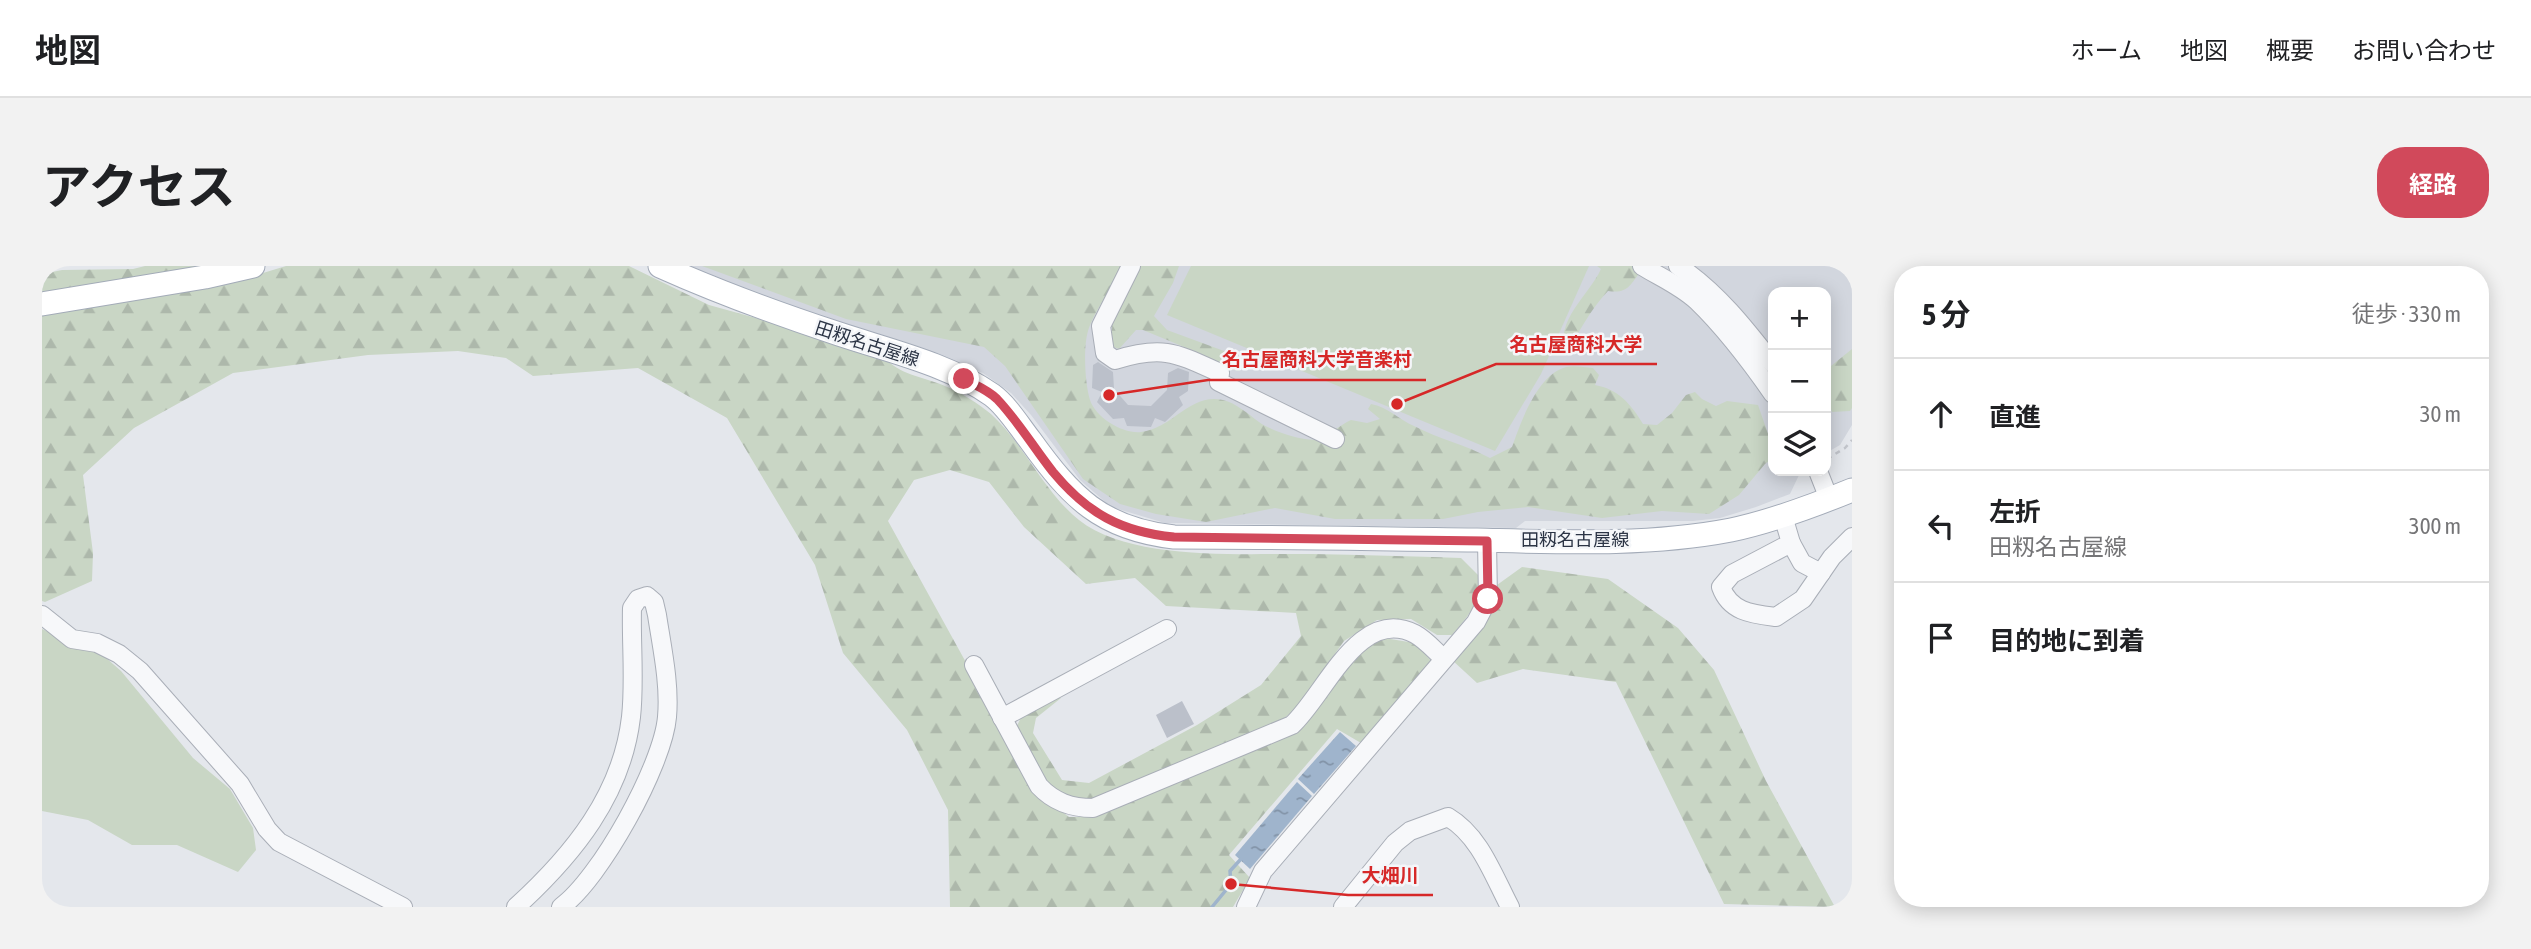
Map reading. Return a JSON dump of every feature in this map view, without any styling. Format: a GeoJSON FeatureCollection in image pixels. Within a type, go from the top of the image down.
{"type":"FeatureCollection","features":[{"type":"Feature","properties":{"kind":"main road"},"geometry":{"type":"LineString","coordinates":[[42,304],[205,277],[253,266]]}},
{"type":"Feature","properties":{"kind":"main road","name":"田籾名古屋線"},"geometry":{"type":"LineString","coordinates":[[660,266],[712,290],[919,360],[964,379],[995,397],[1055,474],[1093,511],[1125,528],[1149,535],[1487,541],[1669,538],[1731,530],[1783,516],[1852,490]]}},
{"type":"Feature","properties":{"kind":"street"},"geometry":{"type":"LineString","coordinates":[[1131,266],[1101,326],[1105,353],[1115,360],[1140,352],[1175,353],[1220,373],[1219,382],[1335,439]]}},
{"type":"Feature","properties":{"kind":"street"},"geometry":{"type":"LineString","coordinates":[[1642,266],[1678,286],[1696,301],[1748,358],[1768,387]]}},
{"type":"Feature","properties":{"kind":"street"},"geometry":{"type":"LineString","coordinates":[[1678,266],[1707,288],[1768,358]]}},
{"type":"Feature","properties":{"kind":"street"},"geometry":{"type":"LineString","coordinates":[[1820,476],[1829,499]]}},
{"type":"Feature","properties":{"kind":"street"},"geometry":{"type":"LineString","coordinates":[[1783,516],[1791,543],[1802,563],[1821,573]]}},
{"type":"Feature","properties":{"kind":"street"},"geometry":{"type":"LineString","coordinates":[[1791,543],[1732,574],[1721,587],[1725,600],[1749,614],[1776,617],[1803,598],[1832,557],[1852,537]]}},
{"type":"Feature","properties":{"kind":"street"},"geometry":{"type":"LineString","coordinates":[[1246,907],[1263,871],[1476,622],[1485,608],[1487,541]]}},
{"type":"Feature","properties":{"kind":"street"},"geometry":{"type":"LineString","coordinates":[[516,907],[566,858],[611,789],[622,760],[631,716],[632,608],[638,599],[647,596],[653,602],[657,615],[668,695],[663,738],[653,768],[598,867],[582,888],[561,907]]}},
{"type":"Feature","properties":{"kind":"street"},"geometry":{"type":"LineString","coordinates":[[42,615],[72,639],[97,643],[119,654],[140,671],[240,784],[267,828],[279,842],[403,907]]}},
{"type":"Feature","properties":{"kind":"street"},"geometry":{"type":"LineString","coordinates":[[974,665],[1039,786],[1048,796],[1077,808],[1093,808],[1292,725],[1306,712],[1349,651],[1379,630],[1387,627],[1408,631],[1423,639],[1443,658]]}},
{"type":"Feature","properties":{"kind":"street"},"geometry":{"type":"LineString","coordinates":[[1002,718],[1167,629]]}},
{"type":"Feature","properties":{"kind":"street"},"geometry":{"type":"LineString","coordinates":[[1343,907],[1395,843],[1410,831],[1448,817],[1463,826],[1484,855],[1510,907]]}},
{"type":"Feature","properties":{"kind":"path"},"geometry":{"type":"LineString","coordinates":[[1831,456],[1852,440]]}},
{"type":"Feature","properties":{"kind":"shaded area"},"geometry":{"type":"Polygon","coordinates":[[[682,266],[1852,266],[1852,425],[1840,445],[1831,450],[1831,287],[1768,287],[1768,476],[1799,476],[1790,494],[1720,518],[1693,521],[1525,521],[1516,528],[1165,523],[1111,507],[1080,480],[1011,393],[983,373],[899,340],[862,333],[682,266]]]}},
{"type":"Feature","properties":{"kind":"green space"},"geometry":{"type":"Polygon","coordinates":[[[145,266],[208,266],[42,296],[42,274],[62,270],[133,269],[145,266]]]}},
{"type":"Feature","properties":{"kind":"green space"},"geometry":{"type":"Polygon","coordinates":[[[286,266],[629,266],[709,305],[781,325],[888,361],[907,373],[963,395],[986,410],[1003,426],[1066,508],[1079,520],[1101,533],[1128,543],[1191,552],[1461,558],[1480,577],[1477,595],[1468,615],[1452,635],[1437,635],[1411,619],[1377,620],[1344,641],[1297,708],[1269,730],[1098,802],[1068,802],[1044,787],[1015,730],[1023,713],[1049,698],[1061,698],[1036,718],[1033,733],[1062,780],[1089,783],[1197,725],[1261,685],[1301,636],[1296,613],[1166,606],[1135,578],[1086,584],[1024,527],[989,482],[950,470],[914,480],[888,521],[1038,793],[1069,817],[1088,817],[1119,807],[1293,730],[1357,652],[1378,637],[1415,643],[1433,663],[1361,743],[1337,729],[1229,855],[1250,878],[1233,907],[950,907],[948,810],[907,730],[843,653],[815,565],[727,418],[638,368],[533,376],[506,358],[458,351],[368,355],[233,373],[134,428],[83,475],[93,553],[92,581],[42,601],[42,312],[253,276],[286,266]]]}},
{"type":"Feature","properties":{"kind":"green space"},"geometry":{"type":"Polygon","coordinates":[[[702,266],[1123,266],[1088,331],[1086,376],[1090,400],[1098,413],[1111,424],[1134,432],[1153,429],[1200,401],[1211,399],[1233,404],[1279,432],[1313,440],[1351,420],[1367,423],[1380,419],[1368,409],[1371,404],[1423,431],[1490,458],[1512,447],[1532,401],[1547,379],[1566,367],[1576,366],[1593,368],[1599,375],[1595,385],[1611,390],[1623,398],[1643,424],[1657,425],[1672,413],[1686,395],[1695,392],[1716,406],[1727,401],[1758,405],[1768,434],[1768,462],[1739,495],[1709,514],[1662,511],[1602,518],[1528,507],[1443,519],[1335,519],[1275,508],[1206,522],[1156,514],[1120,504],[1083,479],[1005,366],[984,347],[846,319],[702,266]]]}},
{"type":"Feature","properties":{"kind":"green space"},"geometry":{"type":"Polygon","coordinates":[[[1136,266],[1179,266],[1173,283],[1154,316],[1167,330],[1235,355],[1243,369],[1238,371],[1224,367],[1201,354],[1143,330],[1136,330],[1119,349],[1111,346],[1113,312],[1136,266]]]}},
{"type":"Feature","properties":{"kind":"green space"},"geometry":{"type":"Polygon","coordinates":[[[1191,266],[1589,266],[1541,374],[1495,451],[1167,315],[1191,266]]]}},
{"type":"Feature","properties":{"kind":"green space"},"geometry":{"type":"Polygon","coordinates":[[[1597,266],[1633,266],[1641,271],[1624,290],[1608,291],[1590,313],[1566,354],[1564,342],[1568,320],[1601,269],[1597,266]]]}},
{"type":"Feature","properties":{"kind":"green space"},"geometry":{"type":"Polygon","coordinates":[[[1852,349],[1850,411],[1832,412],[1831,410],[1831,366],[1852,349]]]}},
{"type":"Feature","properties":{"kind":"green space"},"geometry":{"type":"Polygon","coordinates":[[[1522,567],[1608,579],[1678,628],[1714,670],[1766,781],[1835,907],[1724,904],[1616,682],[1523,669],[1477,683],[1452,660],[1493,611],[1497,585],[1522,567]]]}},
{"type":"Feature","properties":{"kind":"green space"},"geometry":{"type":"Polygon","coordinates":[[[42,629],[105,657],[121,671],[193,758],[230,789],[253,828],[256,850],[238,872],[177,845],[132,845],[88,820],[42,811],[42,629]]]}},
{"type":"Feature","properties":{"kind":"water"},"geometry":{"type":"Polygon","coordinates":[[[1340,732],[1356,746],[1314,794],[1298,779],[1340,732]]]}},
{"type":"Feature","properties":{"kind":"water"},"geometry":{"type":"Polygon","coordinates":[[[1297,782],[1312,796],[1250,869],[1235,855],[1297,782]]]}},
{"type":"Feature","properties":{"kind":"building"},"geometry":{"type":"Polygon","coordinates":[[[1098,362],[1113,372],[1114,389],[1128,405],[1151,406],[1167,390],[1168,373],[1178,368],[1189,372],[1188,391],[1179,397],[1183,405],[1165,422],[1155,418],[1151,427],[1127,426],[1124,418],[1113,419],[1097,402],[1102,392],[1092,388],[1093,365],[1098,362]]]}},
{"type":"Feature","properties":{"kind":"building"},"geometry":{"type":"Polygon","coordinates":[[[1182,701],[1194,724],[1167,738],[1156,715],[1182,701]]]}},
{"type":"Feature","properties":{"kind":"waterway"},"geometry":{"type":"LineString","coordinates":[[1212,907],[1231,884],[1230,871],[1241,859]]}},
{"type":"Feature","properties":{"kind":"place","name":"名古屋商科大学音楽村"},"geometry":{"type":"Point","coordinates":[1109,395]}},
{"type":"Feature","properties":{"kind":"place","name":"名古屋商科大学"},"geometry":{"type":"Point","coordinates":[1397,404]}},
{"type":"Feature","properties":{"kind":"place","name":"大畑川"},"geometry":{"type":"Point","coordinates":[1231,884]}},
{"type":"Feature","properties":{"kind":"route"},"geometry":{"type":"LineString","coordinates":[[964,379],[995,397],[1055,474],[1093,511],[1125,528],[1149,535],[1174,537],[1487,541],[1488,599]]}}]}
